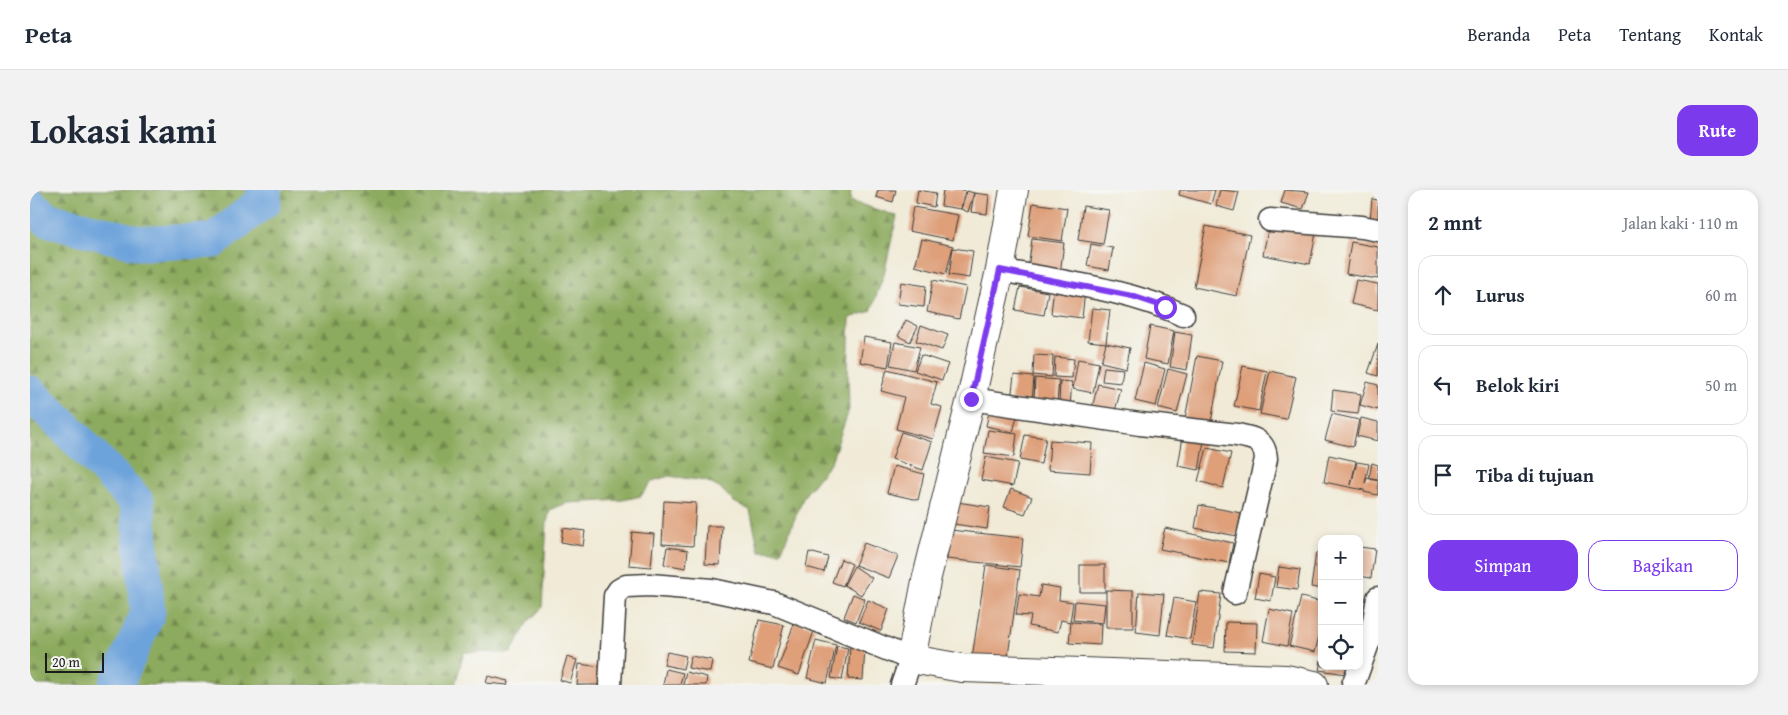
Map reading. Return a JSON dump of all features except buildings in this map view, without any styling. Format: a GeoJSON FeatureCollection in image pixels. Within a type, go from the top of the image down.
{"type":"FeatureCollection","features":[{"type":"Feature","properties":{"kind":"main road"},"geometry":{"type":"LineString","coordinates":[[1014,190],[1000,270],[971,399],[926,582],[911,659],[962,668],[1286,679],[1314,685]]}},
{"type":"Feature","properties":{"kind":"street"},"geometry":{"type":"LineString","coordinates":[[1270,220],[1362,227],[1378,230]]}},
{"type":"Feature","properties":{"kind":"street"},"geometry":{"type":"LineString","coordinates":[[1000,270],[1132,296],[1183,315]]}},
{"type":"Feature","properties":{"kind":"street"},"geometry":{"type":"LineString","coordinates":[[971,399],[1140,424],[1237,435],[1260,442],[1265,450],[1266,459],[1235,593]]}},
{"type":"Feature","properties":{"kind":"street"},"geometry":{"type":"LineString","coordinates":[[610,685],[615,596],[619,590],[626,586],[650,585],[712,590],[774,603],[911,659],[902,685]]}},
{"type":"Feature","properties":{"kind":"street"},"geometry":{"type":"LineString","coordinates":[[1353,685],[1375,632],[1378,598]]}},
{"type":"Feature","properties":{"kind":"green space"},"geometry":{"type":"Polygon","coordinates":[[[30,190],[851,190],[850,201],[897,216],[884,274],[871,311],[850,318],[849,410],[831,462],[804,496],[781,552],[759,551],[750,510],[734,502],[721,489],[706,481],[669,476],[652,481],[641,496],[623,500],[567,503],[550,510],[547,522],[542,608],[528,622],[511,653],[464,652],[455,685],[30,685],[30,190]]]}},
{"type":"Feature","properties":{"kind":"waterway"},"geometry":{"type":"LineString","coordinates":[[30,205],[47,219],[139,243],[213,241],[264,201],[264,190]]}},
{"type":"Feature","properties":{"kind":"waterway"},"geometry":{"type":"LineString","coordinates":[[30,393],[137,502],[148,613],[116,685]]}},
{"type":"Feature","properties":{"kind":"route"},"geometry":{"type":"LineString","coordinates":[[971,399],[1000,270],[1132,296],[1165,307]]}}]}
